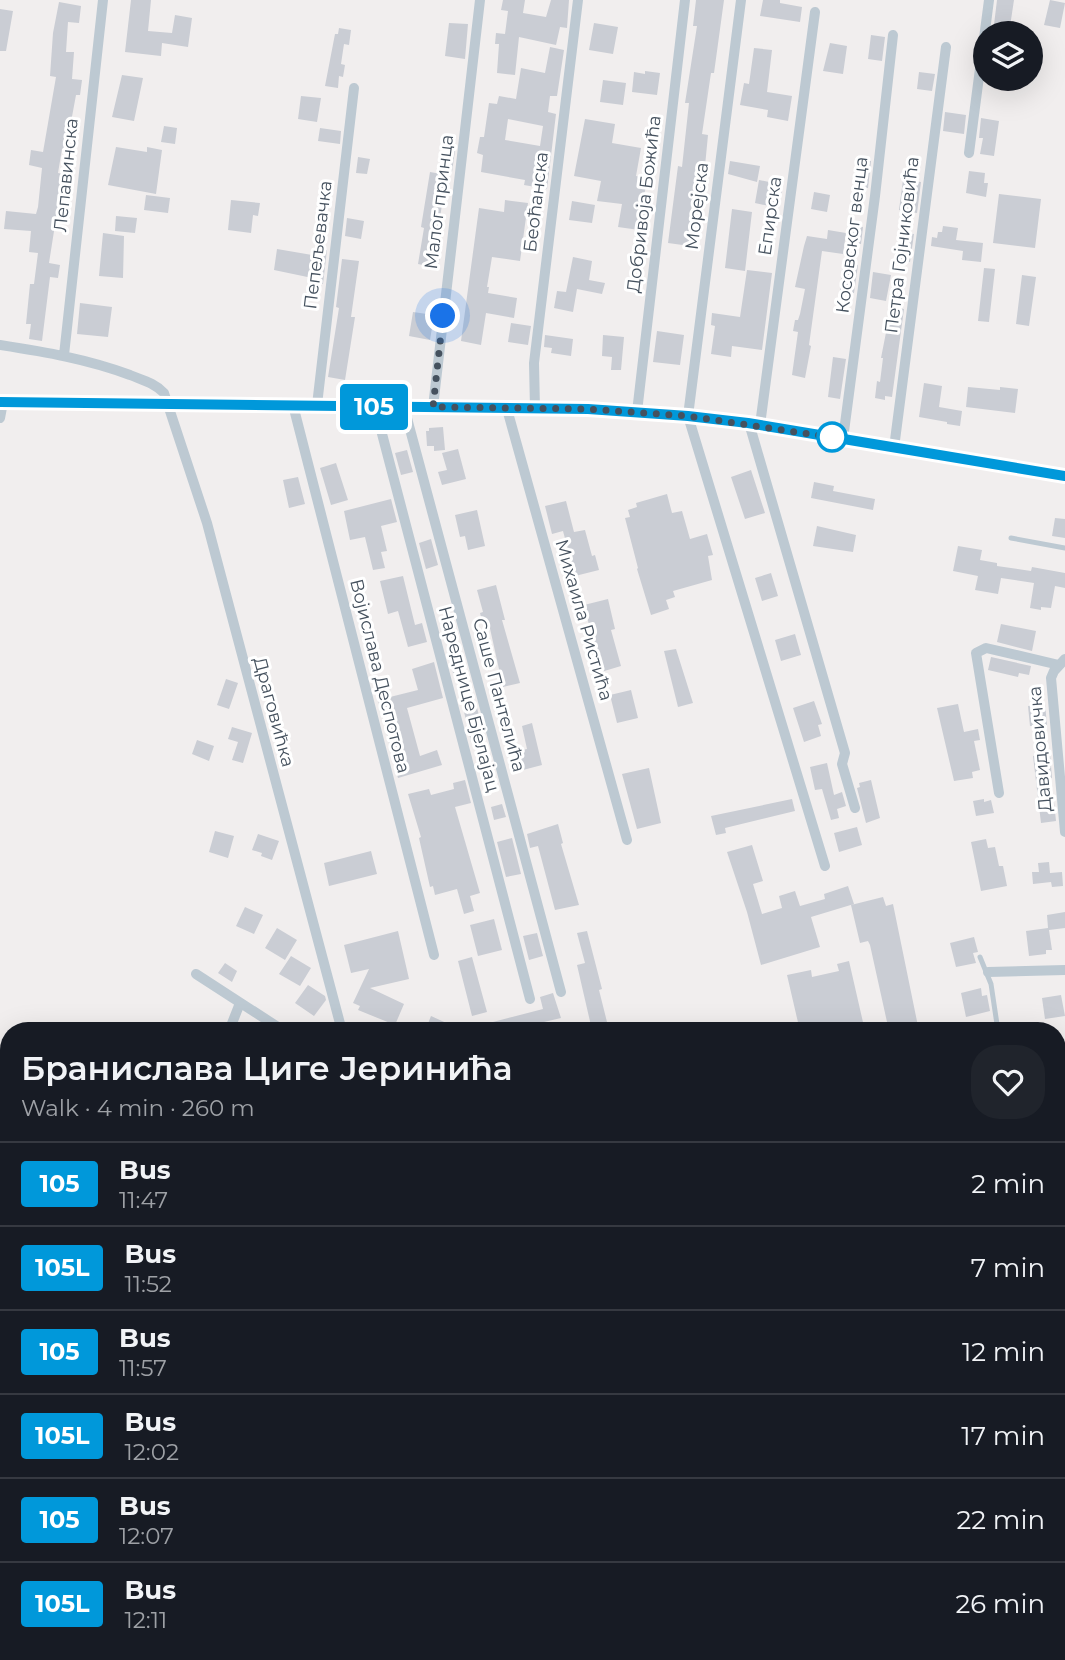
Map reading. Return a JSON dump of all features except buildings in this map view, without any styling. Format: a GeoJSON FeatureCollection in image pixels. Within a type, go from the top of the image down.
{"type":"FeatureCollection","features":[{"type":"Feature","properties":{"kind":"street","name":"Лепавинска"},"geometry":{"type":"LineString","coordinates":[[64,355],[103,0]]}},
{"type":"Feature","properties":{"kind":"street","name":"Малог принца"},"geometry":{"type":"LineString","coordinates":[[433,407],[480,0]]}},
{"type":"Feature","properties":{"kind":"street","name":"Беоћанска"},"geometry":{"type":"LineString","coordinates":[[535,409],[534,363],[578,0]]}},
{"type":"Feature","properties":{"kind":"street","name":"Добривоја Божића"},"geometry":{"type":"LineString","coordinates":[[637,412],[685,0]]}},
{"type":"Feature","properties":{"kind":"street","name":"Морејска"},"geometry":{"type":"LineString","coordinates":[[688,416],[741,0]]}},
{"type":"Feature","properties":{"kind":"street"},"geometry":{"type":"LineString","coordinates":[[969,153],[989,0]]}},
{"type":"Feature","properties":{"kind":"street","name":"Епирска"},"geometry":{"type":"LineString","coordinates":[[754,424],[815,12]]}},
{"type":"Feature","properties":{"kind":"street","name":"Косовског венца"},"geometry":{"type":"LineString","coordinates":[[843,439],[893,35]]}},
{"type":"Feature","properties":{"kind":"street","name":"Петра Гојниковића"},"geometry":{"type":"LineString","coordinates":[[894,448],[946,47]]}},
{"type":"Feature","properties":{"kind":"street","name":"Пепељевачка"},"geometry":{"type":"LineString","coordinates":[[317,405],[354,88]]}},
{"type":"Feature","properties":{"kind":"street"},"geometry":{"type":"LineString","coordinates":[[0,345],[64,355],[150,383],[164,393],[168,404]]}},
{"type":"Feature","properties":{"kind":"street"},"geometry":{"type":"LineString","coordinates":[[0,418],[2,402],[637,412],[754,424],[1065,475]]}},
{"type":"Feature","properties":{"kind":"street","name":"Драговићка"},"geometry":{"type":"LineString","coordinates":[[168,404],[206,523],[340,1022]]}},
{"type":"Feature","properties":{"kind":"street","name":"Војислава Деспотова"},"geometry":{"type":"LineString","coordinates":[[293,405],[434,955]]}},
{"type":"Feature","properties":{"kind":"street","name":"Нареднице Бјелајац"},"geometry":{"type":"LineString","coordinates":[[375,407],[530,999]]}},
{"type":"Feature","properties":{"kind":"street","name":"Саше Пантелића"},"geometry":{"type":"LineString","coordinates":[[404,407],[561,992]]}},
{"type":"Feature","properties":{"kind":"street","name":"Михаила Ристића"},"geometry":{"type":"LineString","coordinates":[[507,409],[627,841]]}},
{"type":"Feature","properties":{"kind":"street"},"geometry":{"type":"LineString","coordinates":[[688,416],[825,866]]}},
{"type":"Feature","properties":{"kind":"street"},"geometry":{"type":"LineString","coordinates":[[754,424],[845,753],[842,764],[855,808]]}},
{"type":"Feature","properties":{"kind":"street","name":"Давидовичка"},"geometry":{"type":"LineString","coordinates":[[999,793],[976,653],[986,648],[1062,662],[1051,678],[1065,832]]}},
{"type":"Feature","properties":{"kind":"street"},"geometry":{"type":"LineString","coordinates":[[988,972],[1065,971]]}},
{"type":"Feature","properties":{"kind":"street"},"geometry":{"type":"LineString","coordinates":[[196,974],[270,1022]]}},
{"type":"Feature","properties":{"kind":"street"},"geometry":{"type":"LineString","coordinates":[[233,1022],[240,1003]]}},
{"type":"Feature","properties":{"kind":"lane"},"geometry":{"type":"LineString","coordinates":[[1011,538],[1065,548]]}},
{"type":"Feature","properties":{"kind":"lane"},"geometry":{"type":"LineString","coordinates":[[980,957],[988,972],[996,1022]]}},
{"type":"Feature","properties":{"kind":"bus line","name":"105"},"geometry":{"type":"LineString","coordinates":[[0,402],[588,409],[637,412],[748,423],[1065,476]]}},
{"type":"Feature","properties":{"kind":"route"},"geometry":{"type":"LineString","coordinates":[[443,316],[433,407],[637,412],[760,425],[843,439],[832,437]]}}]}
